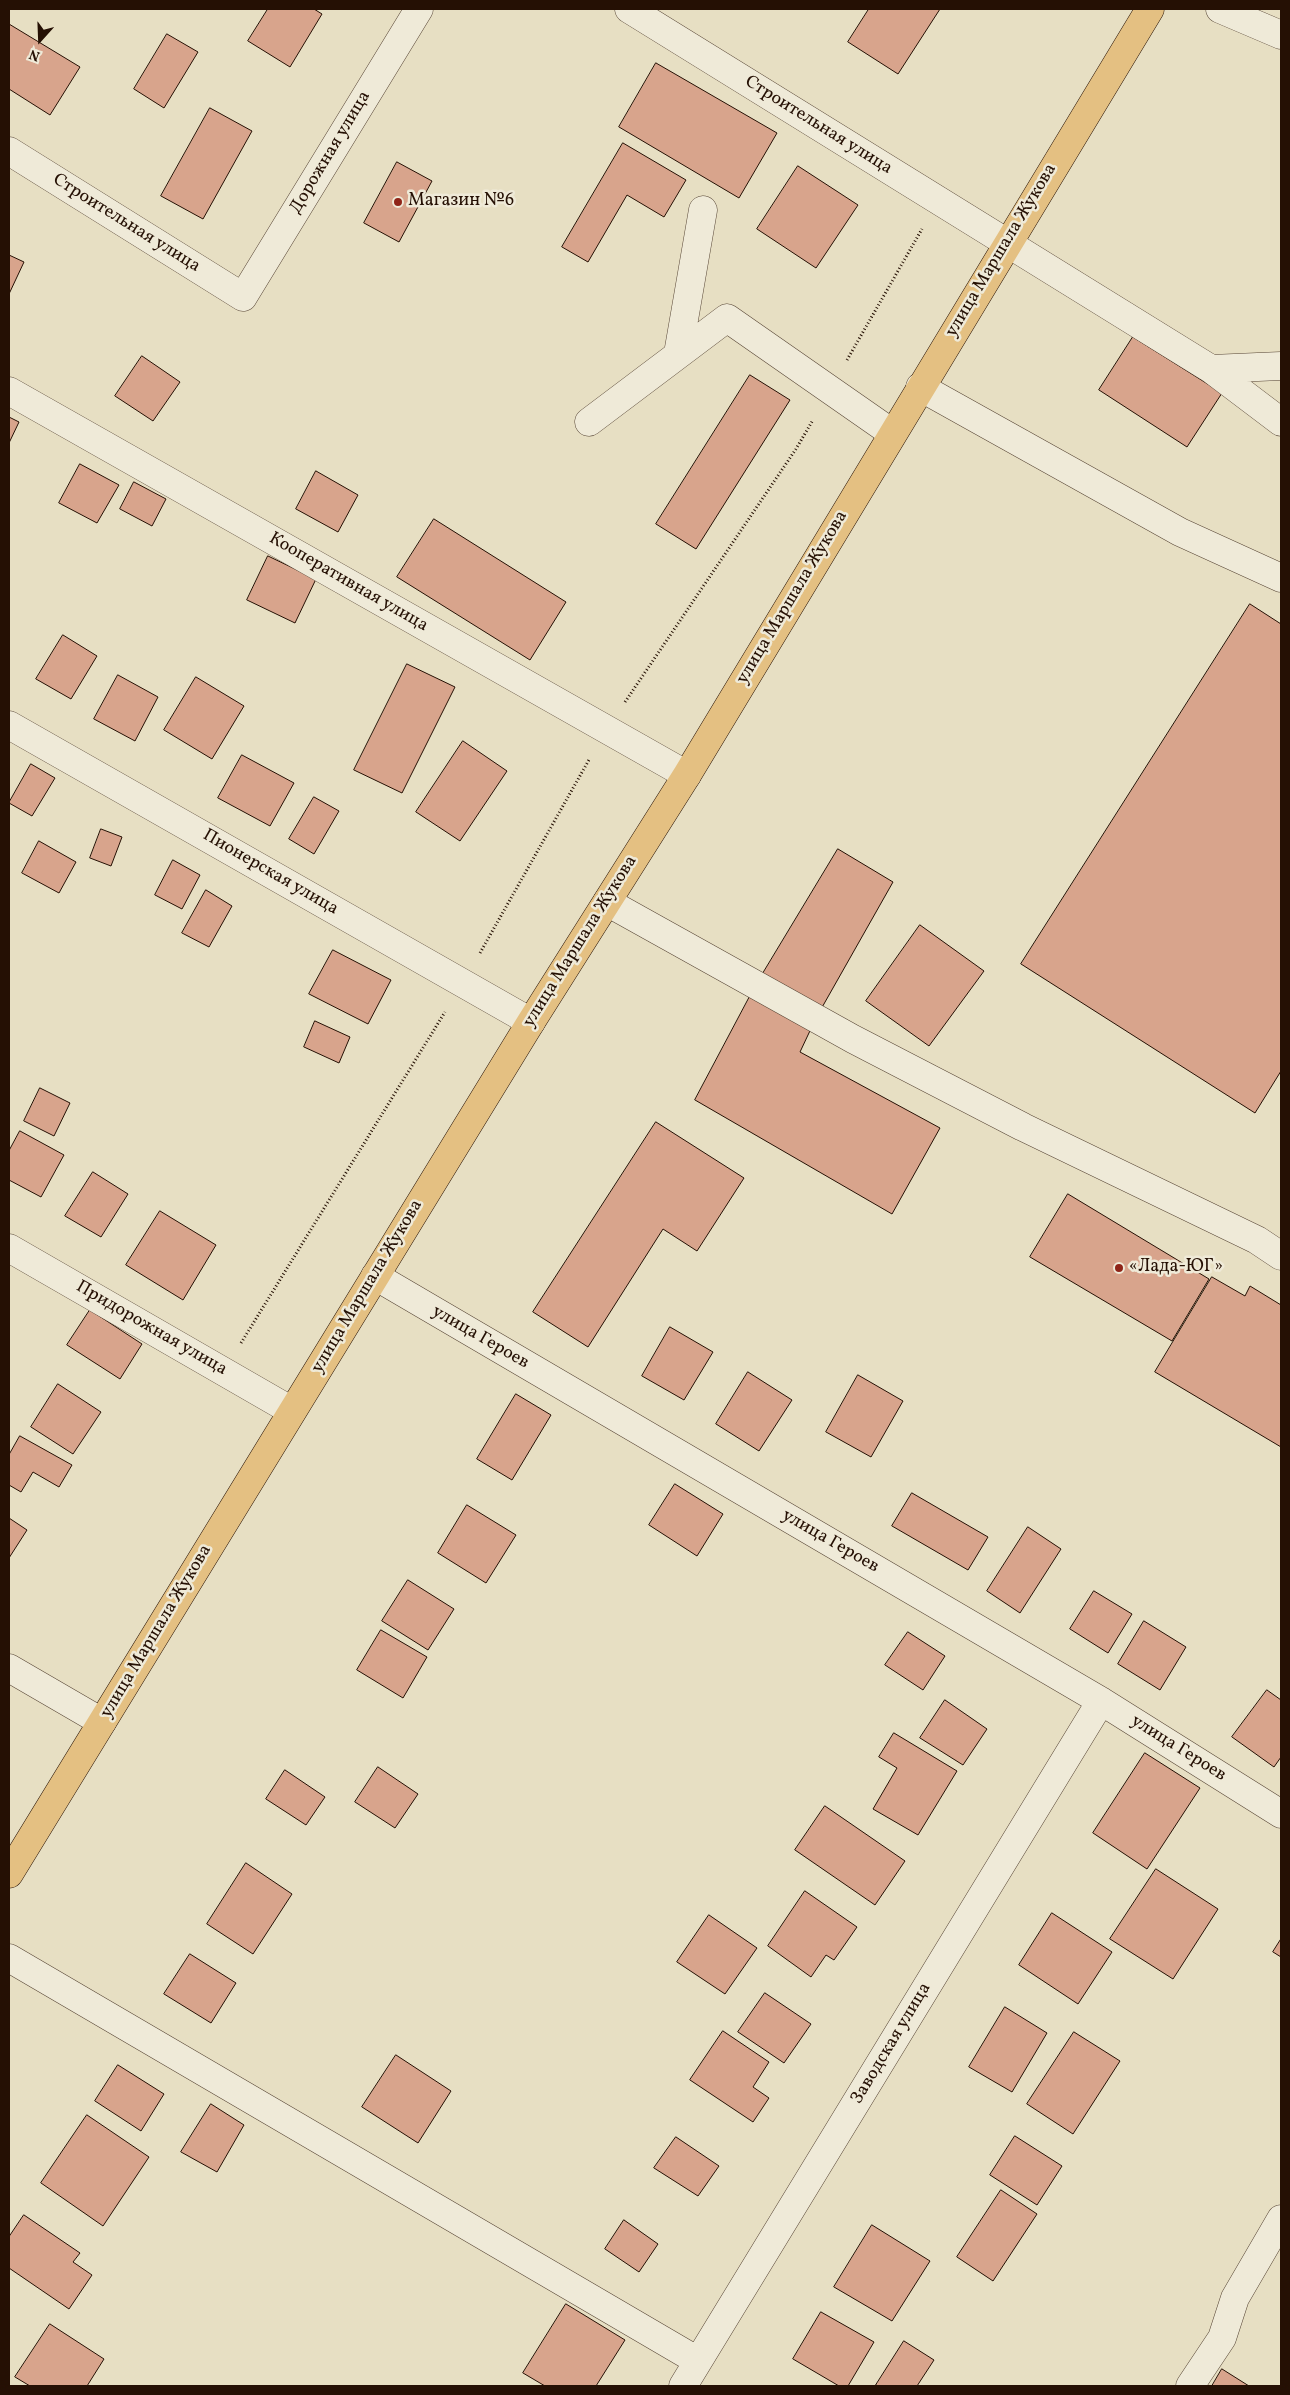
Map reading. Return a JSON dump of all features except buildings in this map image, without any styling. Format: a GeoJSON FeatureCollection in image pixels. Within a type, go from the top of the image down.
{"type":"FeatureCollection","features":[{"type":"Feature","properties":{"kind":"main road","name":"улица Маршала Жукова"},"geometry":{"type":"LineString","coordinates":[[9,1874],[531,1022],[687,775],[1150,9]]}},
{"type":"Feature","properties":{"kind":"street","name":"Дорожная улица"},"geometry":{"type":"LineString","coordinates":[[243,296],[419,9]]}},
{"type":"Feature","properties":{"kind":"street","name":"Строительная улица"},"geometry":{"type":"LineString","coordinates":[[630,9],[1211,369],[1281,422]]}},
{"type":"Feature","properties":{"kind":"street"},"geometry":{"type":"LineString","coordinates":[[1220,9],[1281,35]]}},
{"type":"Feature","properties":{"kind":"street","name":"Строительная улица"},"geometry":{"type":"LineString","coordinates":[[9,151],[243,296]]}},
{"type":"Feature","properties":{"kind":"street"},"geometry":{"type":"LineString","coordinates":[[678,354],[703,210]]}},
{"type":"Feature","properties":{"kind":"street"},"geometry":{"type":"LineString","coordinates":[[589,422],[726,318],[892,433]]}},
{"type":"Feature","properties":{"kind":"street"},"geometry":{"type":"LineString","coordinates":[[1211,369],[1281,366]]}},
{"type":"Feature","properties":{"kind":"street"},"geometry":{"type":"LineString","coordinates":[[920,387],[1180,532],[1281,578]]}},
{"type":"Feature","properties":{"kind":"street","name":"Кооперативная улица"},"geometry":{"type":"LineString","coordinates":[[9,391],[687,775]]}},
{"type":"Feature","properties":{"kind":"street","name":"Пионерская улица"},"geometry":{"type":"LineString","coordinates":[[9,725],[531,1022]]}},
{"type":"Feature","properties":{"kind":"street"},"geometry":{"type":"LineString","coordinates":[[606,902],[853,1039],[1023,1127],[1257,1240],[1281,1256]]}},
{"type":"Feature","properties":{"kind":"street","name":"Придорожная улица"},"geometry":{"type":"LineString","coordinates":[[9,1248],[292,1411]]}},
{"type":"Feature","properties":{"kind":"street","name":"улица Героев"},"geometry":{"type":"LineString","coordinates":[[375,1276],[1101,1702],[1281,1814]]}},
{"type":"Feature","properties":{"kind":"street"},"geometry":{"type":"LineString","coordinates":[[9,1668],[102,1722]]}},
{"type":"Feature","properties":{"kind":"street","name":"Заводская улица"},"geometry":{"type":"LineString","coordinates":[[683,2386],[1101,1702]]}},
{"type":"Feature","properties":{"kind":"street"},"geometry":{"type":"LineString","coordinates":[[9,1958],[698,2361]]}},
{"type":"Feature","properties":{"kind":"street"},"geometry":{"type":"LineString","coordinates":[[1190,2386],[1222,2338],[1235,2298],[1281,2218]]}},
{"type":"Feature","properties":{"kind":"path"},"geometry":{"type":"LineString","coordinates":[[223,1371],[463,983],[606,729],[796,449],[938,200]]}},
{"type":"Feature","properties":{"kind":"place","name":"Магазин №6"},"geometry":{"type":"Point","coordinates":[398,202]}},
{"type":"Feature","properties":{"kind":"place","name":"«Лада-ЮГ»"},"geometry":{"type":"Point","coordinates":[1119,1268]}}]}
